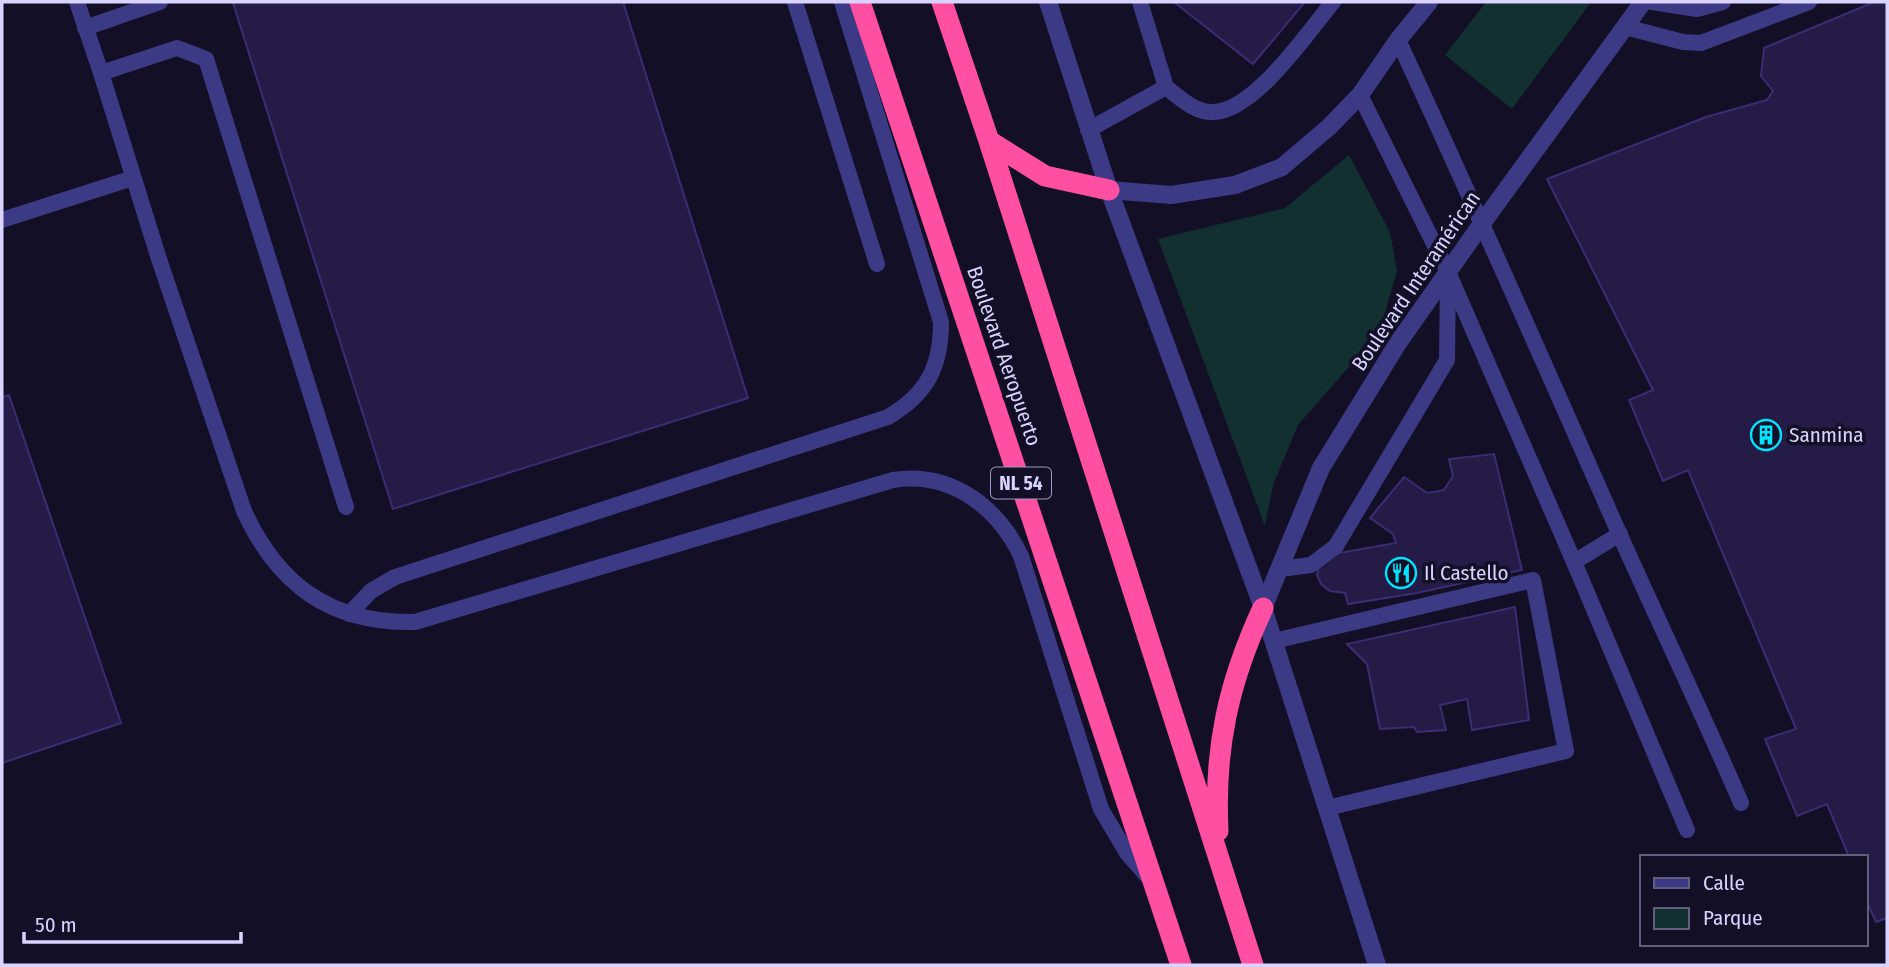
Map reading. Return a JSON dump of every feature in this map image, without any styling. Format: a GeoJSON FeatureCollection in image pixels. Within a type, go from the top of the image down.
{"type":"FeatureCollection","features":[{"type":"Feature","properties":{"kind":"highway","name":"Boulevard Aeropuerto"},"geometry":{"type":"LineString","coordinates":[[860,2],[1181,965]]}},
{"type":"Feature","properties":{"kind":"highway"},"geometry":{"type":"LineString","coordinates":[[942,2],[1254,965]]}},
{"type":"Feature","properties":{"kind":"highway"},"geometry":{"type":"LineString","coordinates":[[989,141],[1045,176],[1109,190]]}},
{"type":"Feature","properties":{"kind":"highway"},"geometry":{"type":"LineString","coordinates":[[1225,878],[1218,824],[1218,755],[1234,680],[1263,608]]}},
{"type":"Feature","properties":{"kind":"street"},"geometry":{"type":"LineString","coordinates":[[1048,2],[1109,190],[1263,608],[1377,965]]}},
{"type":"Feature","properties":{"kind":"street"},"geometry":{"type":"LineString","coordinates":[[1109,190],[1171,195],[1235,185],[1282,167],[1329,127],[1360,95],[1398,40],[1429,2]]}},
{"type":"Feature","properties":{"kind":"street","name":"Boulevard Interamérican"},"geometry":{"type":"LineString","coordinates":[[1263,608],[1321,468],[1398,343],[1643,2]]}},
{"type":"Feature","properties":{"kind":"lane"},"geometry":{"type":"LineString","coordinates":[[77,2],[240,497],[256,536],[270,558],[289,578],[310,595],[349,614],[393,622],[415,622],[893,480],[929,480],[951,486],[972,496],[987,508],[1013,538],[1101,809],[1127,853],[1155,884]]}},
{"type":"Feature","properties":{"kind":"lane"},"geometry":{"type":"LineString","coordinates":[[85,28],[160,2]]}},
{"type":"Feature","properties":{"kind":"lane"},"geometry":{"type":"LineString","coordinates":[[795,2],[877,264]]}},
{"type":"Feature","properties":{"kind":"lane"},"geometry":{"type":"LineString","coordinates":[[349,614],[370,591],[395,577],[888,417],[918,394],[937,361],[941,322],[842,2]]}},
{"type":"Feature","properties":{"kind":"lane"},"geometry":{"type":"LineString","coordinates":[[1140,2],[1166,87],[1190,106],[1210,113],[1228,110],[1264,84],[1333,2]]}},
{"type":"Feature","properties":{"kind":"lane"},"geometry":{"type":"LineString","coordinates":[[1652,2],[1697,9],[1723,2]]}},
{"type":"Feature","properties":{"kind":"lane"},"geometry":{"type":"LineString","coordinates":[[1625,27],[1683,42],[1701,43],[1799,4]]}},
{"type":"Feature","properties":{"kind":"lane"},"geometry":{"type":"LineString","coordinates":[[1398,40],[1483,222],[1741,803]]}},
{"type":"Feature","properties":{"kind":"lane"},"geometry":{"type":"LineString","coordinates":[[102,73],[177,48],[206,60],[346,507]]}},
{"type":"Feature","properties":{"kind":"lane"},"geometry":{"type":"LineString","coordinates":[[1088,130],[1166,87]]}},
{"type":"Feature","properties":{"kind":"lane"},"geometry":{"type":"LineString","coordinates":[[1360,95],[1448,272],[1574,562],[1686,830]]}},
{"type":"Feature","properties":{"kind":"lane"},"geometry":{"type":"LineString","coordinates":[[2,220],[133,178]]}},
{"type":"Feature","properties":{"kind":"lane"},"geometry":{"type":"LineString","coordinates":[[1280,569],[1311,565],[1336,545],[1447,360],[1448,272]]}},
{"type":"Feature","properties":{"kind":"lane"},"geometry":{"type":"LineString","coordinates":[[1574,562],[1620,534]]}},
{"type":"Feature","properties":{"kind":"lane"},"geometry":{"type":"LineString","coordinates":[[1274,641],[1533,580],[1566,751],[1327,808]]}},
{"type":"Feature","properties":{"kind":"green space"},"geometry":{"type":"Polygon","coordinates":[[[1486,2],[1591,2],[1512,109],[1445,55],[1486,2]]]}},
{"type":"Feature","properties":{"kind":"green space"},"geometry":{"type":"Polygon","coordinates":[[[1349,155],[1390,232],[1397,271],[1384,316],[1349,367],[1298,425],[1273,485],[1265,526],[1158,239],[1285,208],[1349,155]]]}},
{"type":"Feature","properties":{"kind":"building"},"geometry":{"type":"Polygon","coordinates":[[[623,2],[748,398],[393,509],[233,3],[623,2]]]}},
{"type":"Feature","properties":{"kind":"building"},"geometry":{"type":"Polygon","coordinates":[[[1174,2],[1305,2],[1253,64],[1174,2]]]}},
{"type":"Feature","properties":{"kind":"building","name":"Sanmina"},"geometry":{"type":"Polygon","coordinates":[[[1874,2],[1887,2],[1887,918],[1876,922],[1868,904],[1868,855],[1848,855],[1827,804],[1797,816],[1765,739],[1796,729],[1688,470],[1663,481],[1629,400],[1653,390],[1547,179],[1706,117],[1767,100],[1773,91],[1761,76],[1764,48],[1874,2]]]}},
{"type":"Feature","properties":{"kind":"building"},"geometry":{"type":"Polygon","coordinates":[[[9,395],[121,723],[2,763],[2,397],[9,395]]]}},
{"type":"Feature","properties":{"kind":"building"},"geometry":{"type":"Polygon","coordinates":[[[1494,454],[1522,570],[1417,593],[1348,604],[1345,593],[1330,591],[1321,584],[1317,575],[1319,566],[1339,553],[1396,543],[1393,534],[1370,518],[1404,477],[1427,493],[1444,490],[1453,476],[1449,459],[1494,454]]]}},
{"type":"Feature","properties":{"kind":"building"},"geometry":{"type":"Polygon","coordinates":[[[1515,607],[1529,720],[1472,730],[1467,699],[1440,705],[1446,730],[1417,732],[1414,727],[1380,729],[1367,664],[1347,644],[1515,607]]]}},
{"type":"Feature","properties":{"kind":"place","name":"Sanmina"},"geometry":{"type":"Point","coordinates":[1766,435]}},
{"type":"Feature","properties":{"kind":"place","name":"Il Castello"},"geometry":{"type":"Point","coordinates":[1401,573]}}]}
